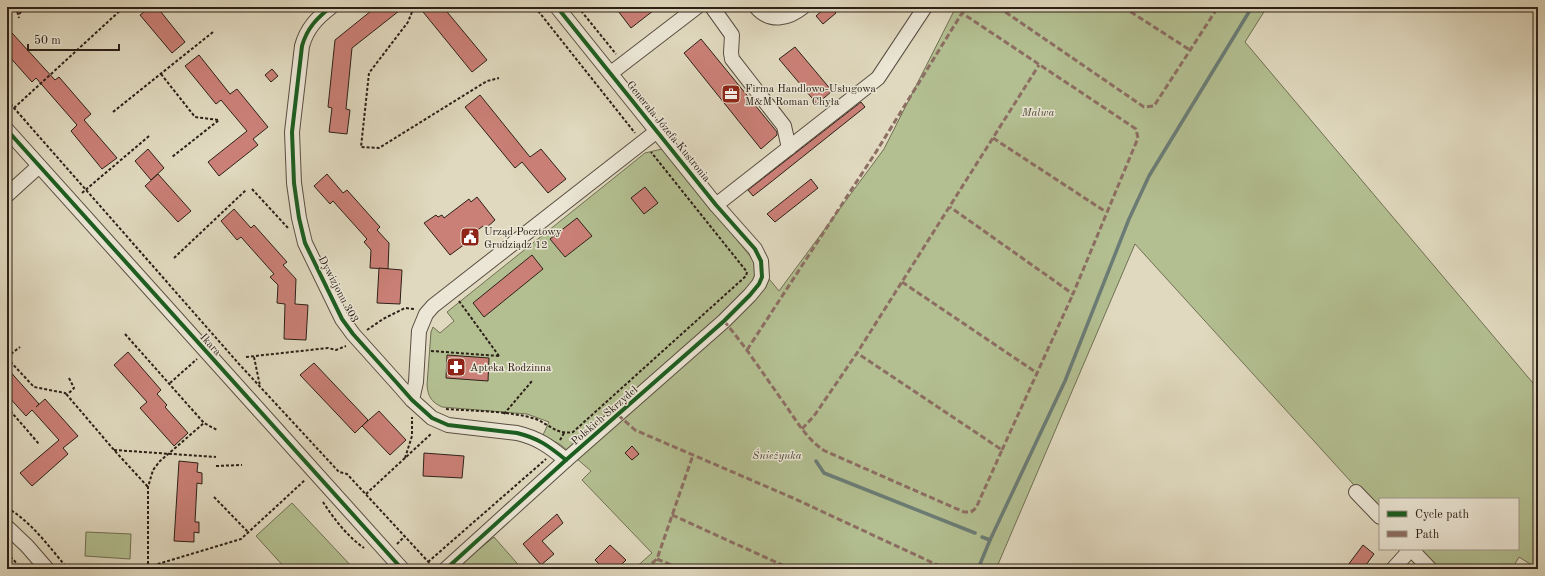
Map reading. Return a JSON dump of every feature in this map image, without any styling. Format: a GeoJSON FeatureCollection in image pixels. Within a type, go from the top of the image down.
{"type":"FeatureCollection","features":[{"type":"Feature","properties":{"kind":"street","name":"Dywizjonu 303"},"geometry":{"type":"LineString","coordinates":[[331,7],[312,24],[305,35],[302,46],[292,132],[294,183],[299,218],[305,243],[342,319],[356,338],[412,400],[432,418],[448,426],[517,433],[528,436],[544,443],[566,460]]}},
{"type":"Feature","properties":{"kind":"street","name":"Generała Józefa Kustronia"},"geometry":{"type":"LineString","coordinates":[[557,7],[716,205],[755,249],[759,256],[762,268]]}},
{"type":"Feature","properties":{"kind":"street"},"geometry":{"type":"LineString","coordinates":[[611,74],[698,7]]}},
{"type":"Feature","properties":{"kind":"street"},"geometry":{"type":"LineString","coordinates":[[712,7],[732,35],[732,59],[784,126],[788,148]]}},
{"type":"Feature","properties":{"kind":"street"},"geometry":{"type":"LineString","coordinates":[[756,7],[767,15],[776,18],[785,18],[794,14],[803,7]]}},
{"type":"Feature","properties":{"kind":"street"},"geometry":{"type":"LineString","coordinates":[[716,205],[878,78],[925,7]]}},
{"type":"Feature","properties":{"kind":"street","name":"Ikara"},"geometry":{"type":"LineString","coordinates":[[7,130],[402,569]]}},
{"type":"Feature","properties":{"kind":"street"},"geometry":{"type":"LineString","coordinates":[[412,400],[416,382],[419,331],[422,322],[433,306],[453,292],[657,130]]}},
{"type":"Feature","properties":{"kind":"street"},"geometry":{"type":"LineString","coordinates":[[7,195],[39,166]]}},
{"type":"Feature","properties":{"kind":"street","name":"Polskich Skrzydeł"},"geometry":{"type":"LineString","coordinates":[[446,569],[566,460],[724,321],[750,296],[759,284],[762,277],[762,268]]}},
{"type":"Feature","properties":{"kind":"street"},"geometry":{"type":"LineString","coordinates":[[1356,492],[1379,516]]}},
{"type":"Feature","properties":{"kind":"street"},"geometry":{"type":"LineString","coordinates":[[7,527],[27,546],[47,569]]}},
{"type":"Feature","properties":{"kind":"street"},"geometry":{"type":"LineString","coordinates":[[1393,569],[1410,550]]}},
{"type":"Feature","properties":{"kind":"street"},"geometry":{"type":"LineString","coordinates":[[1412,550],[1430,569]]}},
{"type":"Feature","properties":{"kind":"path"},"geometry":{"type":"LineString","coordinates":[[16,7],[20,18]]}},
{"type":"Feature","properties":{"kind":"path"},"geometry":{"type":"LineString","coordinates":[[19,14],[26,7]]}},
{"type":"Feature","properties":{"kind":"path"},"geometry":{"type":"LineString","coordinates":[[14,108],[124,7]]}},
{"type":"Feature","properties":{"kind":"path"},"geometry":{"type":"LineString","coordinates":[[412,7],[412,12],[408,22],[369,73],[361,147],[379,148],[487,81],[499,78]]}},
{"type":"Feature","properties":{"kind":"path"},"geometry":{"type":"LineString","coordinates":[[441,408],[504,414],[534,419],[564,433],[573,432],[746,276],[747,272],[535,7]]}},
{"type":"Feature","properties":{"kind":"path"},"geometry":{"type":"LineString","coordinates":[[578,7],[624,64]]}},
{"type":"Feature","properties":{"kind":"path"},"geometry":{"type":"LineString","coordinates":[[113,112],[213,32]]}},
{"type":"Feature","properties":{"kind":"path"},"geometry":{"type":"LineString","coordinates":[[161,74],[195,117],[219,120],[172,157]]}},
{"type":"Feature","properties":{"kind":"path"},"geometry":{"type":"LineString","coordinates":[[7,100],[338,472],[347,474],[434,569]]}},
{"type":"Feature","properties":{"kind":"path"},"geometry":{"type":"LineString","coordinates":[[71,202],[149,136]]}},
{"type":"Feature","properties":{"kind":"path"},"geometry":{"type":"LineString","coordinates":[[252,189],[297,238],[305,243]]}},
{"type":"Feature","properties":{"kind":"path"},"geometry":{"type":"LineString","coordinates":[[174,258],[246,190]]}},
{"type":"Feature","properties":{"kind":"path"},"geometry":{"type":"LineString","coordinates":[[427,351],[499,356],[453,292]]}},
{"type":"Feature","properties":{"kind":"path"},"geometry":{"type":"LineString","coordinates":[[246,357],[328,348],[336,350],[344,348],[383,320],[405,308],[420,310]]}},
{"type":"Feature","properties":{"kind":"path"},"geometry":{"type":"LineString","coordinates":[[125,334],[170,383],[204,424],[217,430]]}},
{"type":"Feature","properties":{"kind":"path"},"geometry":{"type":"LineString","coordinates":[[20,347],[7,358],[34,387],[65,393],[148,488]]}},
{"type":"Feature","properties":{"kind":"path"},"geometry":{"type":"LineString","coordinates":[[253,356],[261,387]]}},
{"type":"Feature","properties":{"kind":"path"},"geometry":{"type":"LineString","coordinates":[[170,383],[199,357]]}},
{"type":"Feature","properties":{"kind":"path"},"geometry":{"type":"LineString","coordinates":[[67,395],[74,388],[69,378]]}},
{"type":"Feature","properties":{"kind":"path"},"geometry":{"type":"LineString","coordinates":[[504,414],[532,381]]}},
{"type":"Feature","properties":{"kind":"path"},"geometry":{"type":"LineString","coordinates":[[404,459],[412,436],[412,400]]}},
{"type":"Feature","properties":{"kind":"path"},"geometry":{"type":"LineString","coordinates":[[7,407],[39,444]]}},
{"type":"Feature","properties":{"kind":"path"},"geometry":{"type":"LineString","coordinates":[[204,424],[160,461],[153,470],[148,488],[148,568],[241,540],[307,478]]}},
{"type":"Feature","properties":{"kind":"path"},"geometry":{"type":"LineString","coordinates":[[366,494],[432,432],[439,434]]}},
{"type":"Feature","properties":{"kind":"path"},"geometry":{"type":"LineString","coordinates":[[114,450],[216,457]]}},
{"type":"Feature","properties":{"kind":"path"},"geometry":{"type":"LineString","coordinates":[[428,562],[547,458],[544,454]]}},
{"type":"Feature","properties":{"kind":"path"},"geometry":{"type":"LineString","coordinates":[[216,466],[242,464]]}},
{"type":"Feature","properties":{"kind":"path"},"geometry":{"type":"LineString","coordinates":[[214,497],[249,533]]}},
{"type":"Feature","properties":{"kind":"path"},"geometry":{"type":"LineString","coordinates":[[7,508],[22,518],[68,569]]}},
{"type":"Feature","properties":{"kind":"path"},"geometry":{"type":"LineString","coordinates":[[7,553],[22,569]]}},
{"type":"Feature","properties":{"kind":"green space"},"geometry":{"type":"Polygon","coordinates":[[[956,7],[1267,7],[1245,42],[1538,389],[1538,569],[1519,557],[1512,569],[1439,569],[1420,550],[1519,550],[1519,498],[1379,498],[1379,510],[1353,484],[1135,244],[996,569],[634,569],[652,553],[582,480],[591,471],[561,445],[543,435],[549,422],[527,414],[442,407],[435,403],[431,398],[427,385],[431,332],[433,327],[440,333],[454,321],[447,312],[645,153],[662,149],[779,291],[884,149],[956,7]]]}},
{"type":"Feature","properties":{"kind":"green space"},"geometry":{"type":"Polygon","coordinates":[[[292,503],[354,569],[286,569],[256,536],[292,503]]]}},
{"type":"Feature","properties":{"kind":"green space"},"geometry":{"type":"Polygon","coordinates":[[[86,532],[131,534],[130,559],[85,556],[86,532]]]}},
{"type":"Feature","properties":{"kind":"green space"},"geometry":{"type":"Polygon","coordinates":[[[494,537],[522,569],[464,569],[461,564],[494,537]]]}},
{"type":"Feature","properties":{"kind":"building"},"geometry":{"type":"Polygon","coordinates":[[[150,7],[157,7],[185,42],[172,53],[140,15],[150,7]]]}},
{"type":"Feature","properties":{"kind":"building"},"geometry":{"type":"Polygon","coordinates":[[[376,7],[404,7],[352,48],[346,109],[350,110],[347,134],[329,132],[332,108],[328,107],[335,40],[376,7]]]}},
{"type":"Feature","properties":{"kind":"building"},"geometry":{"type":"Polygon","coordinates":[[[419,7],[443,7],[487,60],[472,72],[419,7]]]}},
{"type":"Feature","properties":{"kind":"building"},"geometry":{"type":"Polygon","coordinates":[[[615,7],[658,7],[631,28],[615,7]]]}},
{"type":"Feature","properties":{"kind":"building"},"geometry":{"type":"Polygon","coordinates":[[[826,7],[831,7],[836,13],[823,24],[816,16],[826,7]]]}},
{"type":"Feature","properties":{"kind":"building"},"geometry":{"type":"Polygon","coordinates":[[[12,33],[55,80],[59,77],[91,114],[84,120],[117,158],[102,169],[71,131],[77,125],[36,78],[32,82],[7,54],[7,38],[12,33]]]}},
{"type":"Feature","properties":{"kind":"building","name":"Firma Handlowo-Usługowa M&M Roman Chyła"},"geometry":{"type":"Polygon","coordinates":[[[701,39],[777,132],[777,135],[761,149],[684,53],[701,39]]]}},
{"type":"Feature","properties":{"kind":"building"},"geometry":{"type":"Polygon","coordinates":[[[795,47],[832,91],[817,104],[779,59],[795,47]]]}},
{"type":"Feature","properties":{"kind":"building"},"geometry":{"type":"Polygon","coordinates":[[[199,55],[230,94],[237,89],[268,127],[253,139],[258,145],[219,176],[208,162],[247,131],[221,100],[216,104],[185,66],[199,55]]]}},
{"type":"Feature","properties":{"kind":"building"},"geometry":{"type":"Polygon","coordinates":[[[272,69],[278,76],[271,82],[265,75],[272,69]]]}},
{"type":"Feature","properties":{"kind":"building"},"geometry":{"type":"Polygon","coordinates":[[[480,95],[530,157],[541,149],[566,179],[548,193],[522,162],[515,168],[465,107],[480,95]]]}},
{"type":"Feature","properties":{"kind":"building"},"geometry":{"type":"Polygon","coordinates":[[[861,102],[865,107],[766,186],[753,196],[748,190],[861,102]]]}},
{"type":"Feature","properties":{"kind":"building"},"geometry":{"type":"Polygon","coordinates":[[[148,149],[164,168],[151,180],[135,161],[148,149]]]}},
{"type":"Feature","properties":{"kind":"building"},"geometry":{"type":"Polygon","coordinates":[[[158,174],[191,211],[178,222],[145,186],[158,174]]]}},
{"type":"Feature","properties":{"kind":"building"},"geometry":{"type":"Polygon","coordinates":[[[327,174],[343,193],[347,190],[380,227],[377,230],[389,243],[388,269],[370,268],[371,250],[364,242],[367,239],[333,201],[330,204],[314,186],[327,174]]]}},
{"type":"Feature","properties":{"kind":"building"},"geometry":{"type":"Polygon","coordinates":[[[811,179],[818,188],[775,222],[767,214],[811,179]]]}},
{"type":"Feature","properties":{"kind":"building"},"geometry":{"type":"Polygon","coordinates":[[[645,187],[658,203],[644,214],[631,198],[645,187]]]}},
{"type":"Feature","properties":{"kind":"building"},"geometry":{"type":"Polygon","coordinates":[[[477,197],[495,220],[485,229],[483,226],[463,241],[465,244],[450,255],[424,223],[436,215],[438,217],[442,215],[444,218],[469,199],[471,202],[477,197]]]}},
{"type":"Feature","properties":{"kind":"building"},"geometry":{"type":"Polygon","coordinates":[[[234,209],[251,228],[254,225],[287,262],[283,265],[296,279],[295,304],[308,305],[306,340],[284,339],[285,304],[277,303],[278,285],[270,277],[274,274],[241,237],[237,240],[221,221],[234,209]]]}},
{"type":"Feature","properties":{"kind":"building"},"geometry":{"type":"Polygon","coordinates":[[[577,218],[592,236],[565,257],[550,239],[577,218]]]}},
{"type":"Feature","properties":{"kind":"building"},"geometry":{"type":"Polygon","coordinates":[[[532,255],[543,269],[484,317],[473,303],[532,255]]]}},
{"type":"Feature","properties":{"kind":"building"},"geometry":{"type":"Polygon","coordinates":[[[379,268],[402,270],[400,304],[377,303],[379,268]]]}},
{"type":"Feature","properties":{"kind":"building"},"geometry":{"type":"Polygon","coordinates":[[[128,352],[161,390],[157,394],[167,405],[165,407],[188,433],[174,446],[140,408],[147,402],[114,365],[128,352]]]}},
{"type":"Feature","properties":{"kind":"building"},"geometry":{"type":"Polygon","coordinates":[[[447,355],[489,358],[488,381],[446,378],[447,355]]]}},
{"type":"Feature","properties":{"kind":"building"},"geometry":{"type":"Polygon","coordinates":[[[314,363],[368,420],[355,433],[300,375],[314,363]]]}},
{"type":"Feature","properties":{"kind":"building"},"geometry":{"type":"Polygon","coordinates":[[[7,368],[39,404],[36,407],[45,399],[78,436],[63,448],[68,454],[32,486],[20,473],[59,440],[32,410],[26,416],[7,395],[7,368]]]}},
{"type":"Feature","properties":{"kind":"building"},"geometry":{"type":"Polygon","coordinates":[[[379,411],[406,440],[390,455],[362,426],[379,411]]]}},
{"type":"Feature","properties":{"kind":"building"},"geometry":{"type":"Polygon","coordinates":[[[632,446],[639,454],[632,460],[625,453],[632,446]]]}},
{"type":"Feature","properties":{"kind":"building"},"geometry":{"type":"Polygon","coordinates":[[[424,453],[464,456],[462,478],[423,476],[424,453]]]}},
{"type":"Feature","properties":{"kind":"building"},"geometry":{"type":"Polygon","coordinates":[[[179,461],[198,463],[197,472],[202,473],[202,484],[197,483],[195,522],[199,522],[199,533],[194,532],[194,542],[174,541],[179,461]]]}},
{"type":"Feature","properties":{"kind":"building"},"geometry":{"type":"Polygon","coordinates":[[[557,514],[563,523],[542,541],[554,554],[541,565],[523,544],[557,514]]]}},
{"type":"Feature","properties":{"kind":"building"},"geometry":{"type":"Polygon","coordinates":[[[610,545],[626,560],[617,569],[604,569],[595,560],[610,545]]]}},
{"type":"Feature","properties":{"kind":"building"},"geometry":{"type":"Polygon","coordinates":[[[1363,545],[1374,554],[1363,569],[1345,569],[1363,545]]]}},
{"type":"Feature","properties":{"kind":"waterway"},"geometry":{"type":"LineString","coordinates":[[978,569],[990,540],[1065,381],[1129,219],[1149,176],[1252,7]]}},
{"type":"Feature","properties":{"kind":"waterway"},"geometry":{"type":"LineString","coordinates":[[816,461],[824,473],[975,533]]}},
{"type":"Feature","properties":{"kind":"waterway"},"geometry":{"type":"LineString","coordinates":[[982,537],[990,540]]}},
{"type":"Feature","properties":{"kind":"marked path"},"geometry":{"type":"LineString","coordinates":[[989,7],[992,9],[995,7]]}},
{"type":"Feature","properties":{"kind":"marked path"},"geometry":{"type":"LineString","coordinates":[[998,7],[1144,107],[1154,106],[1218,7]]}},
{"type":"Feature","properties":{"kind":"marked path"},"geometry":{"type":"LineString","coordinates":[[1123,7],[1190,50]]}},
{"type":"Feature","properties":{"kind":"marked path"},"geometry":{"type":"LineString","coordinates":[[747,350],[876,152],[962,13],[1136,129],[1138,138],[1073,294],[950,207]]}},
{"type":"Feature","properties":{"kind":"marked path"},"geometry":{"type":"LineString","coordinates":[[802,429],[814,416],[857,353],[1039,65]]}},
{"type":"Feature","properties":{"kind":"marked path"},"geometry":{"type":"LineString","coordinates":[[993,138],[1106,212]]}},
{"type":"Feature","properties":{"kind":"marked path"},"geometry":{"type":"LineString","coordinates":[[902,282],[1037,373]]}},
{"type":"Feature","properties":{"kind":"marked path"},"geometry":{"type":"LineString","coordinates":[[1002,450],[1073,294]]}},
{"type":"Feature","properties":{"kind":"marked path"},"geometry":{"type":"LineString","coordinates":[[724,321],[802,429],[825,451],[964,512],[971,512],[976,508],[1002,450],[857,353]]}},
{"type":"Feature","properties":{"kind":"marked path"},"geometry":{"type":"LineString","coordinates":[[618,415],[635,430],[793,498],[946,569]]}},
{"type":"Feature","properties":{"kind":"marked path"},"geometry":{"type":"LineString","coordinates":[[645,569],[657,559],[693,455]]}},
{"type":"Feature","properties":{"kind":"marked path"},"geometry":{"type":"LineString","coordinates":[[672,515],[791,569]]}},
{"type":"Feature","properties":{"kind":"marked path"},"geometry":{"type":"LineString","coordinates":[[657,559],[681,569]]}},
{"type":"Feature","properties":{"kind":"cycle path"},"geometry":{"type":"LineString","coordinates":[[331,7],[313,24],[302,46],[292,132],[294,183],[299,218],[305,243],[342,319],[353,334],[412,400],[432,418],[448,425],[517,433],[531,437],[543,443],[566,460]]}},
{"type":"Feature","properties":{"kind":"cycle path"},"geometry":{"type":"LineString","coordinates":[[446,569],[566,460],[724,321],[750,295],[759,284],[762,277],[761,261],[755,249],[716,205],[557,7]]}},
{"type":"Feature","properties":{"kind":"cycle path"},"geometry":{"type":"LineString","coordinates":[[7,130],[402,569]]}},
{"type":"Feature","properties":{"kind":"place","name":"Firma Handlowo-Usługowa M&M Roman Chyła"},"geometry":{"type":"Point","coordinates":[731,94]}},
{"type":"Feature","properties":{"kind":"place","name":"Urząd Pocztowy Grudziądz 12"},"geometry":{"type":"Point","coordinates":[470,237]}},
{"type":"Feature","properties":{"kind":"place","name":"Apteka Rodzinna"},"geometry":{"type":"Point","coordinates":[456,367]}},
{"type":"Feature","properties":{"kind":"park label","name":"Malwa"},"geometry":{"type":"Point","coordinates":[1038,112]}},
{"type":"Feature","properties":{"kind":"park label","name":"Śnieżynka"},"geometry":{"type":"Point","coordinates":[777,455]}}]}
